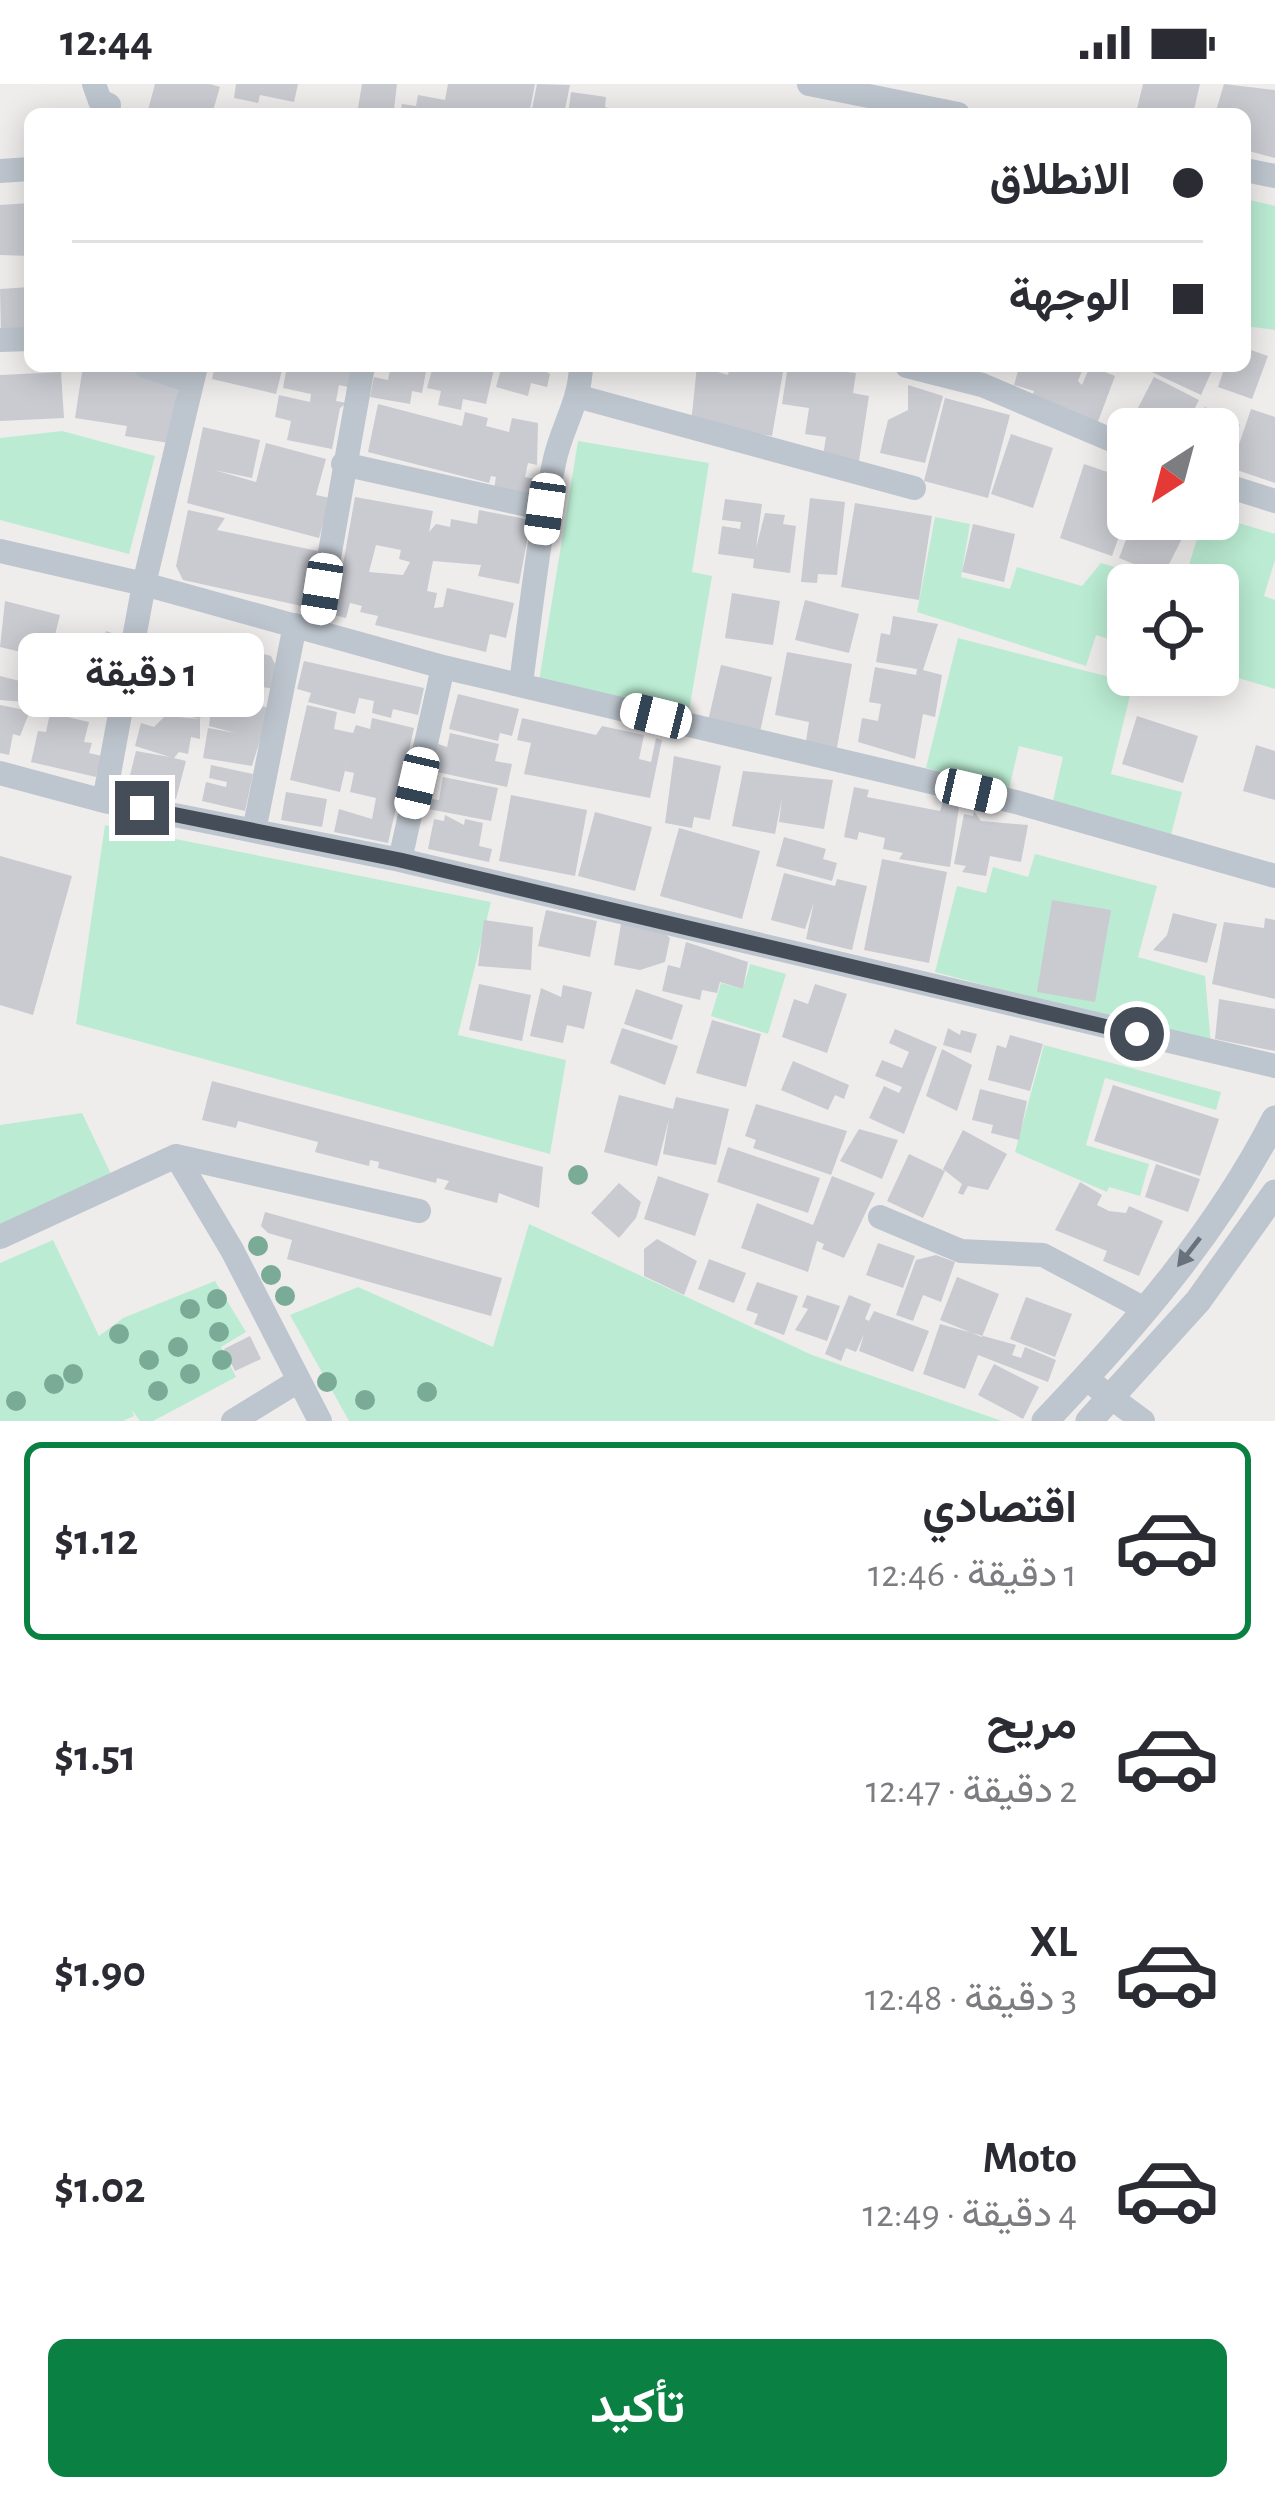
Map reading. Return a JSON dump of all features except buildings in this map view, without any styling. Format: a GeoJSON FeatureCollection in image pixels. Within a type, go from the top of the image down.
{"type":"FeatureCollection","features":[{"type":"Feature","properties":{"kind":"street"},"geometry":{"type":"LineString","coordinates":[[809,84],[870,90],[936,108]]}},
{"type":"Feature","properties":{"kind":"street"},"geometry":{"type":"LineString","coordinates":[[254,831],[306,628],[362,372]]}},
{"type":"Feature","properties":{"kind":"street"},"geometry":{"type":"LineString","coordinates":[[521,683],[555,455],[580,397],[581,372]]}},
{"type":"Feature","properties":{"kind":"street"},"geometry":{"type":"LineString","coordinates":[[930,372],[982,386],[1107,437]]}},
{"type":"Feature","properties":{"kind":"street"},"geometry":{"type":"LineString","coordinates":[[104,801],[145,584],[194,374]]}},
{"type":"Feature","properties":{"kind":"street"},"geometry":{"type":"LineString","coordinates":[[580,397],[914,488]]}},
{"type":"Feature","properties":{"kind":"street"},"geometry":{"type":"LineString","coordinates":[[344,464],[545,509]]}},
{"type":"Feature","properties":{"kind":"street"},"geometry":{"type":"LineString","coordinates":[[1239,490],[1275,501]]}},
{"type":"Feature","properties":{"kind":"street"},"geometry":{"type":"LineString","coordinates":[[0,550],[145,584],[443,667],[1016,802],[1275,876]]}},
{"type":"Feature","properties":{"kind":"street"},"geometry":{"type":"LineString","coordinates":[[400,860],[443,667]]}},
{"type":"Feature","properties":{"kind":"street"},"geometry":{"type":"LineString","coordinates":[[0,773],[104,801],[400,860],[1275,1066]]}},
{"type":"Feature","properties":{"kind":"street"},"geometry":{"type":"LineString","coordinates":[[1046,1421],[1145,1309],[1241,1185],[1275,1119]]}},
{"type":"Feature","properties":{"kind":"street"},"geometry":{"type":"LineString","coordinates":[[176,1156],[232,1250],[320,1421]]}},
{"type":"Feature","properties":{"kind":"street"},"geometry":{"type":"LineString","coordinates":[[0,1237],[176,1156],[419,1211]]}},
{"type":"Feature","properties":{"kind":"street"},"geometry":{"type":"LineString","coordinates":[[1089,1421],[1198,1301],[1275,1192],[1241,1185]]}},
{"type":"Feature","properties":{"kind":"street"},"geometry":{"type":"LineString","coordinates":[[880,1217],[961,1251],[1043,1255],[1145,1309]]}},
{"type":"Feature","properties":{"kind":"street"},"geometry":{"type":"LineString","coordinates":[[1085,1379],[1142,1421]]}},
{"type":"Feature","properties":{"kind":"street"},"geometry":{"type":"LineString","coordinates":[[233,1421],[298,1381]]}},
{"type":"Feature","properties":{"kind":"green space"},"geometry":{"type":"Polygon","coordinates":[[[1251,200],[1275,206],[1275,330],[1251,327],[1251,200]]]}},
{"type":"Feature","properties":{"kind":"green space"},"geometry":{"type":"Polygon","coordinates":[[[62,431],[155,456],[129,554],[0,520],[0,438],[62,431]]]}},
{"type":"Feature","properties":{"kind":"green space"},"geometry":{"type":"Polygon","coordinates":[[[578,441],[709,463],[692,572],[712,576],[688,717],[539,681],[578,441]]]}},
{"type":"Feature","properties":{"kind":"green space"},"geometry":{"type":"Polygon","coordinates":[[[935,517],[970,524],[961,577],[1010,589],[1017,567],[1082,586],[1101,563],[1107,565],[1107,638],[1096,635],[1086,666],[917,612],[935,517]]]}},
{"type":"Feature","properties":{"kind":"green space"},"geometry":{"type":"Polygon","coordinates":[[[1239,523],[1275,534],[1275,560],[1264,596],[1275,600],[1275,689],[1239,678],[1239,564],[1189,564],[1197,540],[1239,540],[1239,523]]]}},
{"type":"Feature","properties":{"kind":"green space"},"geometry":{"type":"Polygon","coordinates":[[[958,638],[1107,676],[1107,696],[1130,696],[1111,774],[1182,792],[1171,835],[1052,805],[1063,757],[1019,746],[1009,789],[926,768],[958,638]]]}},
{"type":"Feature","properties":{"kind":"green space"},"geometry":{"type":"Polygon","coordinates":[[[105,825],[491,902],[458,1035],[566,1060],[550,1154],[76,1024],[105,825]]]}},
{"type":"Feature","properties":{"kind":"green space"},"geometry":{"type":"Polygon","coordinates":[[[1035,854],[1157,886],[1138,957],[1205,976],[1211,1045],[935,972],[957,886],[986,893],[993,867],[1028,877],[1035,854]]]}},
{"type":"Feature","properties":{"kind":"green space"},"geometry":{"type":"Polygon","coordinates":[[[750,964],[786,974],[768,1034],[711,1016],[721,983],[743,989],[750,964]]]}},
{"type":"Feature","properties":{"kind":"green space"},"geometry":{"type":"Polygon","coordinates":[[[1044,1045],[1221,1092],[1216,1110],[1105,1078],[1086,1145],[1149,1164],[1140,1196],[1109,1187],[1107,1192],[1015,1152],[1044,1045]]]}},
{"type":"Feature","properties":{"kind":"green space"},"geometry":{"type":"Polygon","coordinates":[[[82,1113],[111,1174],[0,1227],[0,1125],[82,1113]]]}},
{"type":"Feature","properties":{"kind":"green space"},"geometry":{"type":"Polygon","coordinates":[[[529,1224],[812,1355],[1002,1421],[349,1421],[290,1315],[358,1287],[493,1347],[529,1224]]]}},
{"type":"Feature","properties":{"kind":"green space"},"geometry":{"type":"Polygon","coordinates":[[[53,1240],[99,1336],[123,1318],[215,1281],[246,1332],[221,1347],[236,1377],[153,1421],[140,1421],[132,1410],[134,1416],[123,1421],[0,1421],[0,1263],[53,1240]]]}},
{"type":"Feature","properties":{"kind":"route"},"geometry":{"type":"LineString","coordinates":[[142,808],[400,860],[1137,1034]]}}]}
